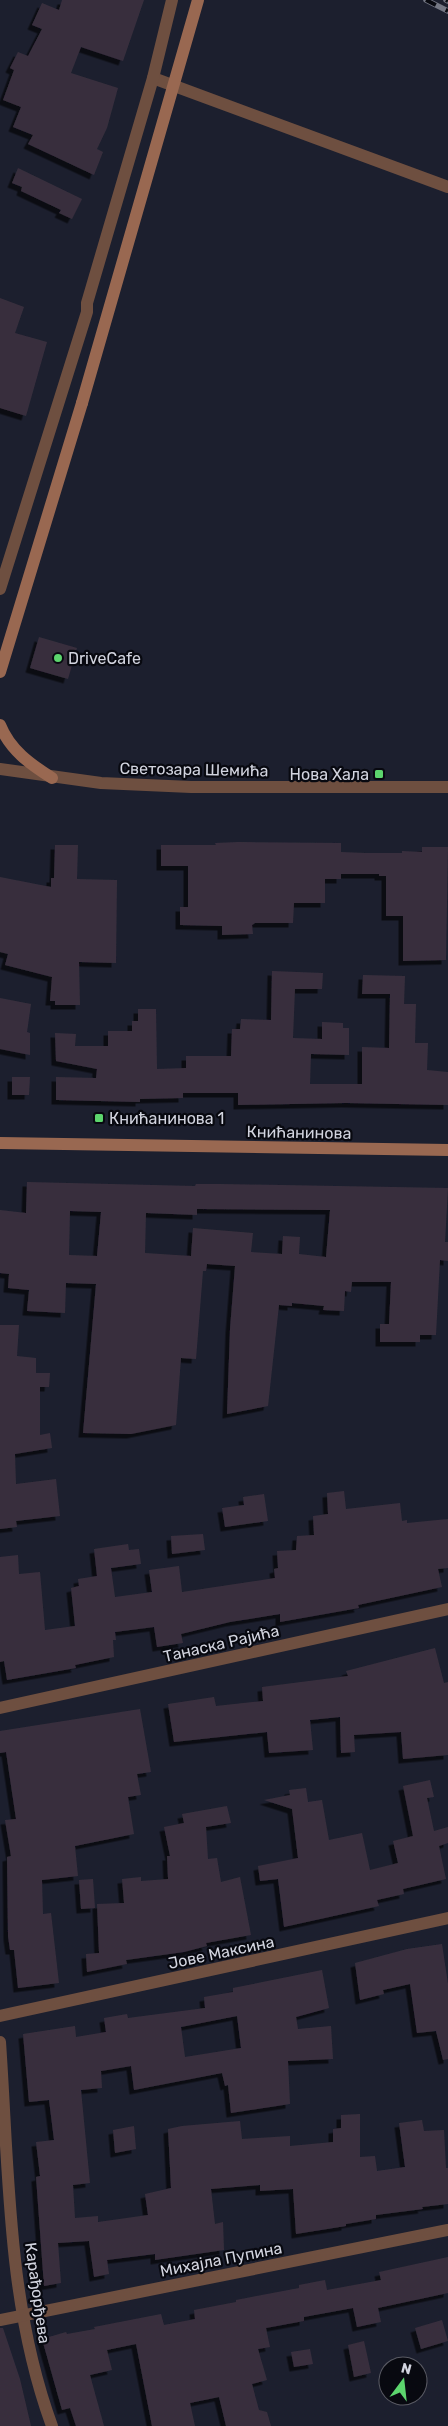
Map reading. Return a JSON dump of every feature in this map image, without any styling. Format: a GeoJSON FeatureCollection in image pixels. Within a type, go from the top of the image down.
{"type":"FeatureCollection","features":[{"type":"Feature","properties":{"kind":"main road"},"geometry":{"type":"LineString","coordinates":[[0,672],[82,403],[198,0]]}},
{"type":"Feature","properties":{"kind":"main road"},"geometry":{"type":"LineString","coordinates":[[0,725],[4,736],[15,751],[52,778]]}},
{"type":"Feature","properties":{"kind":"main road","name":"Книћанинова"},"geometry":{"type":"LineString","coordinates":[[0,1143],[448,1150]]}},
{"type":"Feature","properties":{"kind":"street"},"geometry":{"type":"LineString","coordinates":[[0,589],[87,312],[87,304],[152,78],[172,0]]}},
{"type":"Feature","properties":{"kind":"street"},"geometry":{"type":"LineString","coordinates":[[152,78],[448,187]]}},
{"type":"Feature","properties":{"kind":"street","name":"Светозара Шемића"},"geometry":{"type":"LineString","coordinates":[[0,770],[102,783],[191,787],[448,786]]}},
{"type":"Feature","properties":{"kind":"street","name":"Танаска Рајића"},"geometry":{"type":"LineString","coordinates":[[0,1708],[448,1608]]}},
{"type":"Feature","properties":{"kind":"street","name":"Јове Максина"},"geometry":{"type":"LineString","coordinates":[[0,2016],[448,1918]]}},
{"type":"Feature","properties":{"kind":"street","name":"Карађорђева"},"geometry":{"type":"LineString","coordinates":[[0,2042],[16,2267],[22,2315],[31,2358],[52,2426]]}},
{"type":"Feature","properties":{"kind":"street","name":"Михајла Пупина"},"geometry":{"type":"LineString","coordinates":[[0,2320],[448,2230]]}},
{"type":"Feature","properties":{"kind":"building"},"geometry":{"type":"Polygon","coordinates":[[[62,0],[144,0],[123,61],[81,47],[71,73],[118,88],[107,128],[97,149],[103,152],[94,175],[28,144],[33,135],[13,127],[21,107],[3,100],[14,70],[10,68],[18,52],[28,56],[42,29],[32,25],[42,3],[59,10],[62,0]]]}},
{"type":"Feature","properties":{"kind":"building"},"geometry":{"type":"Polygon","coordinates":[[[18,168],[82,199],[72,219],[59,213],[61,210],[21,191],[22,187],[12,183],[18,168]]]}},
{"type":"Feature","properties":{"kind":"building"},"geometry":{"type":"Polygon","coordinates":[[[0,298],[24,307],[15,333],[47,342],[26,416],[0,408],[0,298]]]}},
{"type":"Feature","properties":{"kind":"building"},"geometry":{"type":"Polygon","coordinates":[[[39,637],[77,648],[68,679],[30,668],[39,637]]]}},
{"type":"Feature","properties":{"kind":"building"},"geometry":{"type":"Polygon","coordinates":[[[215,843],[341,843],[341,852],[366,853],[422,852],[422,847],[448,847],[446,960],[403,961],[403,916],[386,916],[386,876],[379,876],[379,874],[341,874],[341,879],[325,879],[325,903],[294,903],[293,923],[255,923],[252,925],[253,934],[222,935],[222,926],[180,925],[180,907],[188,907],[188,866],[161,866],[161,845],[216,845],[215,843]]]}},
{"type":"Feature","properties":{"kind":"building"},"geometry":{"type":"Polygon","coordinates":[[[55,845],[78,845],[77,879],[117,880],[116,963],[79,962],[80,1005],[55,1005],[55,1001],[50,1001],[52,977],[5,965],[8,954],[0,952],[0,877],[51,887],[51,878],[54,878],[55,845]]]}},
{"type":"Feature","properties":{"kind":"building"},"geometry":{"type":"Polygon","coordinates":[[[272,971],[323,973],[322,989],[295,989],[293,1038],[322,1039],[322,1022],[343,1023],[343,1028],[349,1028],[349,1055],[311,1054],[310,1084],[362,1084],[362,1047],[389,1048],[390,994],[362,994],[363,975],[405,976],[404,1004],[416,1004],[415,1043],[428,1043],[427,1070],[448,1072],[448,1105],[346,1103],[238,1105],[238,1093],[183,1093],[183,1098],[140,1099],[140,1102],[56,1100],[56,1077],[96,1078],[97,1069],[56,1061],[55,1033],[76,1034],[75,1046],[108,1046],[108,1031],[132,1031],[132,1021],[138,1021],[138,1009],[156,1009],[157,1069],[186,1068],[186,1056],[231,1056],[232,1029],[240,1029],[241,1019],[271,1020],[272,971]]]}},
{"type":"Feature","properties":{"kind":"building"},"geometry":{"type":"Polygon","coordinates":[[[0,998],[31,1004],[27,1032],[30,1033],[30,1055],[0,1049],[0,998]]]}},
{"type":"Feature","properties":{"kind":"building"},"geometry":{"type":"Polygon","coordinates":[[[12,1077],[30,1077],[29,1095],[12,1095],[12,1077]]]}},
{"type":"Feature","properties":{"kind":"building"},"geometry":{"type":"Polygon","coordinates":[[[27,1182],[195,1186],[196,1184],[219,1184],[448,1188],[445,1242],[448,1242],[448,1261],[440,1260],[436,1335],[420,1335],[420,1342],[380,1342],[380,1324],[389,1324],[391,1282],[352,1282],[351,1292],[345,1291],[344,1311],[323,1310],[324,1306],[292,1303],[292,1306],[279,1305],[268,1406],[227,1414],[230,1329],[235,1266],[207,1264],[206,1271],[203,1271],[196,1359],[181,1358],[176,1425],[131,1434],[83,1433],[96,1284],[66,1283],[65,1313],[27,1311],[29,1290],[8,1288],[9,1274],[0,1273],[0,1210],[26,1213],[27,1182]],[[197,1209],[197,1215],[146,1213],[145,1253],[191,1256],[193,1228],[253,1233],[251,1252],[282,1254],[283,1236],[300,1237],[299,1254],[326,1257],[330,1210],[197,1209]],[[70,1211],[69,1255],[97,1256],[101,1212],[70,1211]]]}},
{"type":"Feature","properties":{"kind":"building"},"geometry":{"type":"Polygon","coordinates":[[[0,1325],[19,1325],[17,1356],[36,1358],[36,1373],[50,1373],[49,1387],[40,1387],[40,1435],[50,1433],[52,1448],[15,1454],[16,1484],[56,1479],[60,1516],[16,1521],[17,1527],[0,1529],[0,1325]]]}},
{"type":"Feature","properties":{"kind":"building"},"geometry":{"type":"Polygon","coordinates":[[[344,1491],[346,1509],[400,1503],[402,1521],[407,1520],[407,1523],[448,1519],[448,1568],[438,1569],[442,1587],[358,1605],[359,1608],[280,1622],[280,1614],[230,1622],[181,1634],[183,1643],[157,1647],[154,1627],[115,1632],[116,1640],[113,1640],[114,1657],[75,1665],[76,1668],[7,1680],[4,1661],[0,1662],[0,1557],[18,1555],[19,1574],[40,1572],[45,1630],[75,1626],[71,1588],[79,1586],[78,1579],[97,1576],[94,1549],[128,1544],[129,1550],[139,1549],[141,1564],[111,1568],[115,1597],[152,1592],[149,1570],[179,1566],[182,1592],[275,1578],[274,1569],[278,1568],[277,1551],[296,1550],[297,1536],[314,1535],[313,1516],[328,1514],[327,1493],[344,1491]]]}},
{"type":"Feature","properties":{"kind":"building"},"geometry":{"type":"Polygon","coordinates":[[[264,1494],[268,1521],[225,1527],[222,1508],[244,1505],[243,1497],[264,1494]]]}},
{"type":"Feature","properties":{"kind":"building"},"geometry":{"type":"Polygon","coordinates":[[[203,1534],[205,1550],[172,1554],[171,1536],[203,1534]]]}},
{"type":"Feature","properties":{"kind":"building"},"geometry":{"type":"Polygon","coordinates":[[[435,1648],[444,1683],[448,1682],[448,1755],[403,1759],[401,1732],[354,1735],[355,1752],[341,1753],[340,1717],[310,1720],[313,1750],[269,1753],[267,1732],[174,1742],[168,1704],[214,1697],[216,1706],[263,1701],[262,1687],[348,1676],[346,1671],[435,1648]]]}},
{"type":"Feature","properties":{"kind":"building"},"geometry":{"type":"Polygon","coordinates":[[[140,1709],[151,1772],[137,1774],[141,1795],[128,1797],[134,1834],[75,1846],[78,1876],[42,1880],[43,1914],[51,1913],[59,1983],[18,1988],[14,1950],[10,1950],[8,1936],[7,1857],[11,1856],[5,1820],[16,1819],[6,1752],[0,1753],[0,1731],[140,1709]]]}},
{"type":"Feature","properties":{"kind":"building"},"geometry":{"type":"Polygon","coordinates":[[[430,1780],[434,1797],[427,1798],[434,1831],[448,1827],[448,1843],[439,1846],[446,1879],[403,1889],[404,1894],[377,1900],[379,1906],[284,1927],[278,1879],[260,1881],[258,1866],[298,1858],[292,1809],[264,1800],[290,1795],[289,1790],[306,1788],[308,1802],[322,1800],[329,1840],[362,1833],[370,1870],[398,1863],[393,1841],[413,1836],[403,1786],[430,1780]]]}},
{"type":"Feature","properties":{"kind":"building"},"geometry":{"type":"Polygon","coordinates":[[[227,1806],[231,1823],[206,1827],[208,1859],[217,1858],[221,1882],[240,1877],[251,1935],[206,1943],[207,1946],[184,1952],[126,1960],[127,1964],[87,1972],[86,1954],[99,1953],[97,1904],[124,1903],[122,1879],[141,1877],[141,1881],[168,1879],[167,1856],[170,1856],[164,1827],[184,1823],[182,1814],[227,1806]]]}},
{"type":"Feature","properties":{"kind":"building"},"geometry":{"type":"Polygon","coordinates":[[[93,1879],[95,1908],[81,1909],[79,1880],[93,1879]]]}},
{"type":"Feature","properties":{"kind":"building"},"geometry":{"type":"Polygon","coordinates":[[[442,1944],[448,1984],[448,2059],[443,2060],[436,2031],[417,2033],[410,1984],[383,1990],[384,1994],[360,2000],[355,1963],[407,1949],[442,1944]]]}},
{"type":"Feature","properties":{"kind":"building"},"geometry":{"type":"Polygon","coordinates":[[[322,1970],[329,2008],[296,2017],[298,2029],[331,2026],[333,2059],[288,2061],[290,2104],[231,2113],[228,2085],[225,2086],[222,2073],[134,2090],[131,2066],[101,2071],[102,2088],[81,2090],[90,2183],[73,2185],[75,2218],[98,2216],[98,2222],[148,2215],[145,2194],[171,2188],[168,2129],[240,2121],[242,2139],[290,2136],[290,2146],[333,2142],[333,2129],[341,2128],[341,2115],[360,2114],[360,2157],[375,2156],[377,2171],[405,2167],[399,2123],[422,2120],[424,2131],[444,2130],[446,2168],[448,2168],[448,2204],[376,2215],[376,2219],[296,2234],[293,2189],[260,2191],[260,2185],[211,2189],[215,2224],[223,2222],[224,2250],[155,2260],[155,2254],[107,2260],[109,2274],[94,2277],[89,2241],[58,2243],[61,2283],[44,2286],[36,2177],[40,2176],[36,2142],[54,2140],[49,2100],[29,2102],[23,2034],[75,2026],[76,2037],[106,2032],[104,2018],[127,2014],[128,2018],[205,2008],[204,1997],[233,1992],[233,1988],[322,1970]],[[237,2016],[181,2027],[185,2057],[241,2048],[237,2016]]]}},
{"type":"Feature","properties":{"kind":"building"},"geometry":{"type":"Polygon","coordinates":[[[134,2126],[136,2149],[115,2153],[113,2130],[134,2126]]]}},
{"type":"Feature","properties":{"kind":"building"},"geometry":{"type":"Polygon","coordinates":[[[448,2257],[448,2293],[378,2308],[381,2322],[357,2327],[353,2308],[304,2317],[304,2321],[266,2328],[270,2347],[258,2349],[267,2380],[252,2384],[259,2410],[267,2412],[271,2426],[226,2426],[219,2397],[190,2403],[195,2426],[152,2426],[136,2344],[107,2350],[112,2370],[90,2375],[104,2426],[76,2426],[70,2408],[62,2410],[42,2339],[66,2332],[67,2334],[95,2329],[94,2327],[161,2314],[164,2325],[195,2319],[194,2310],[299,2288],[299,2285],[325,2280],[327,2290],[381,2280],[379,2272],[448,2257]]]}},
{"type":"Feature","properties":{"kind":"building"},"geometry":{"type":"Polygon","coordinates":[[[442,2320],[448,2341],[421,2349],[415,2328],[442,2320]]]}},
{"type":"Feature","properties":{"kind":"building"},"geometry":{"type":"Polygon","coordinates":[[[0,2328],[3,2328],[20,2379],[31,2426],[0,2426],[0,2328]]]}},
{"type":"Feature","properties":{"kind":"building"},"geometry":{"type":"Polygon","coordinates":[[[364,2341],[371,2373],[354,2377],[348,2345],[364,2341]]]}},
{"type":"Feature","properties":{"kind":"building"},"geometry":{"type":"Polygon","coordinates":[[[310,2349],[313,2364],[294,2367],[291,2352],[310,2349]]]}},
{"type":"Feature","properties":{"kind":"railway"},"geometry":{"type":"LineString","coordinates":[[426,0],[448,11]]}},
{"type":"Feature","properties":{"kind":"place","name":"DriveCafe"},"geometry":{"type":"Point","coordinates":[58,658]}},
{"type":"Feature","properties":{"kind":"place","name":"Нова Хала"},"geometry":{"type":"Point","coordinates":[379,774]}},
{"type":"Feature","properties":{"kind":"place","name":"Книћанинова 1"},"geometry":{"type":"Point","coordinates":[99,1118]}}]}
